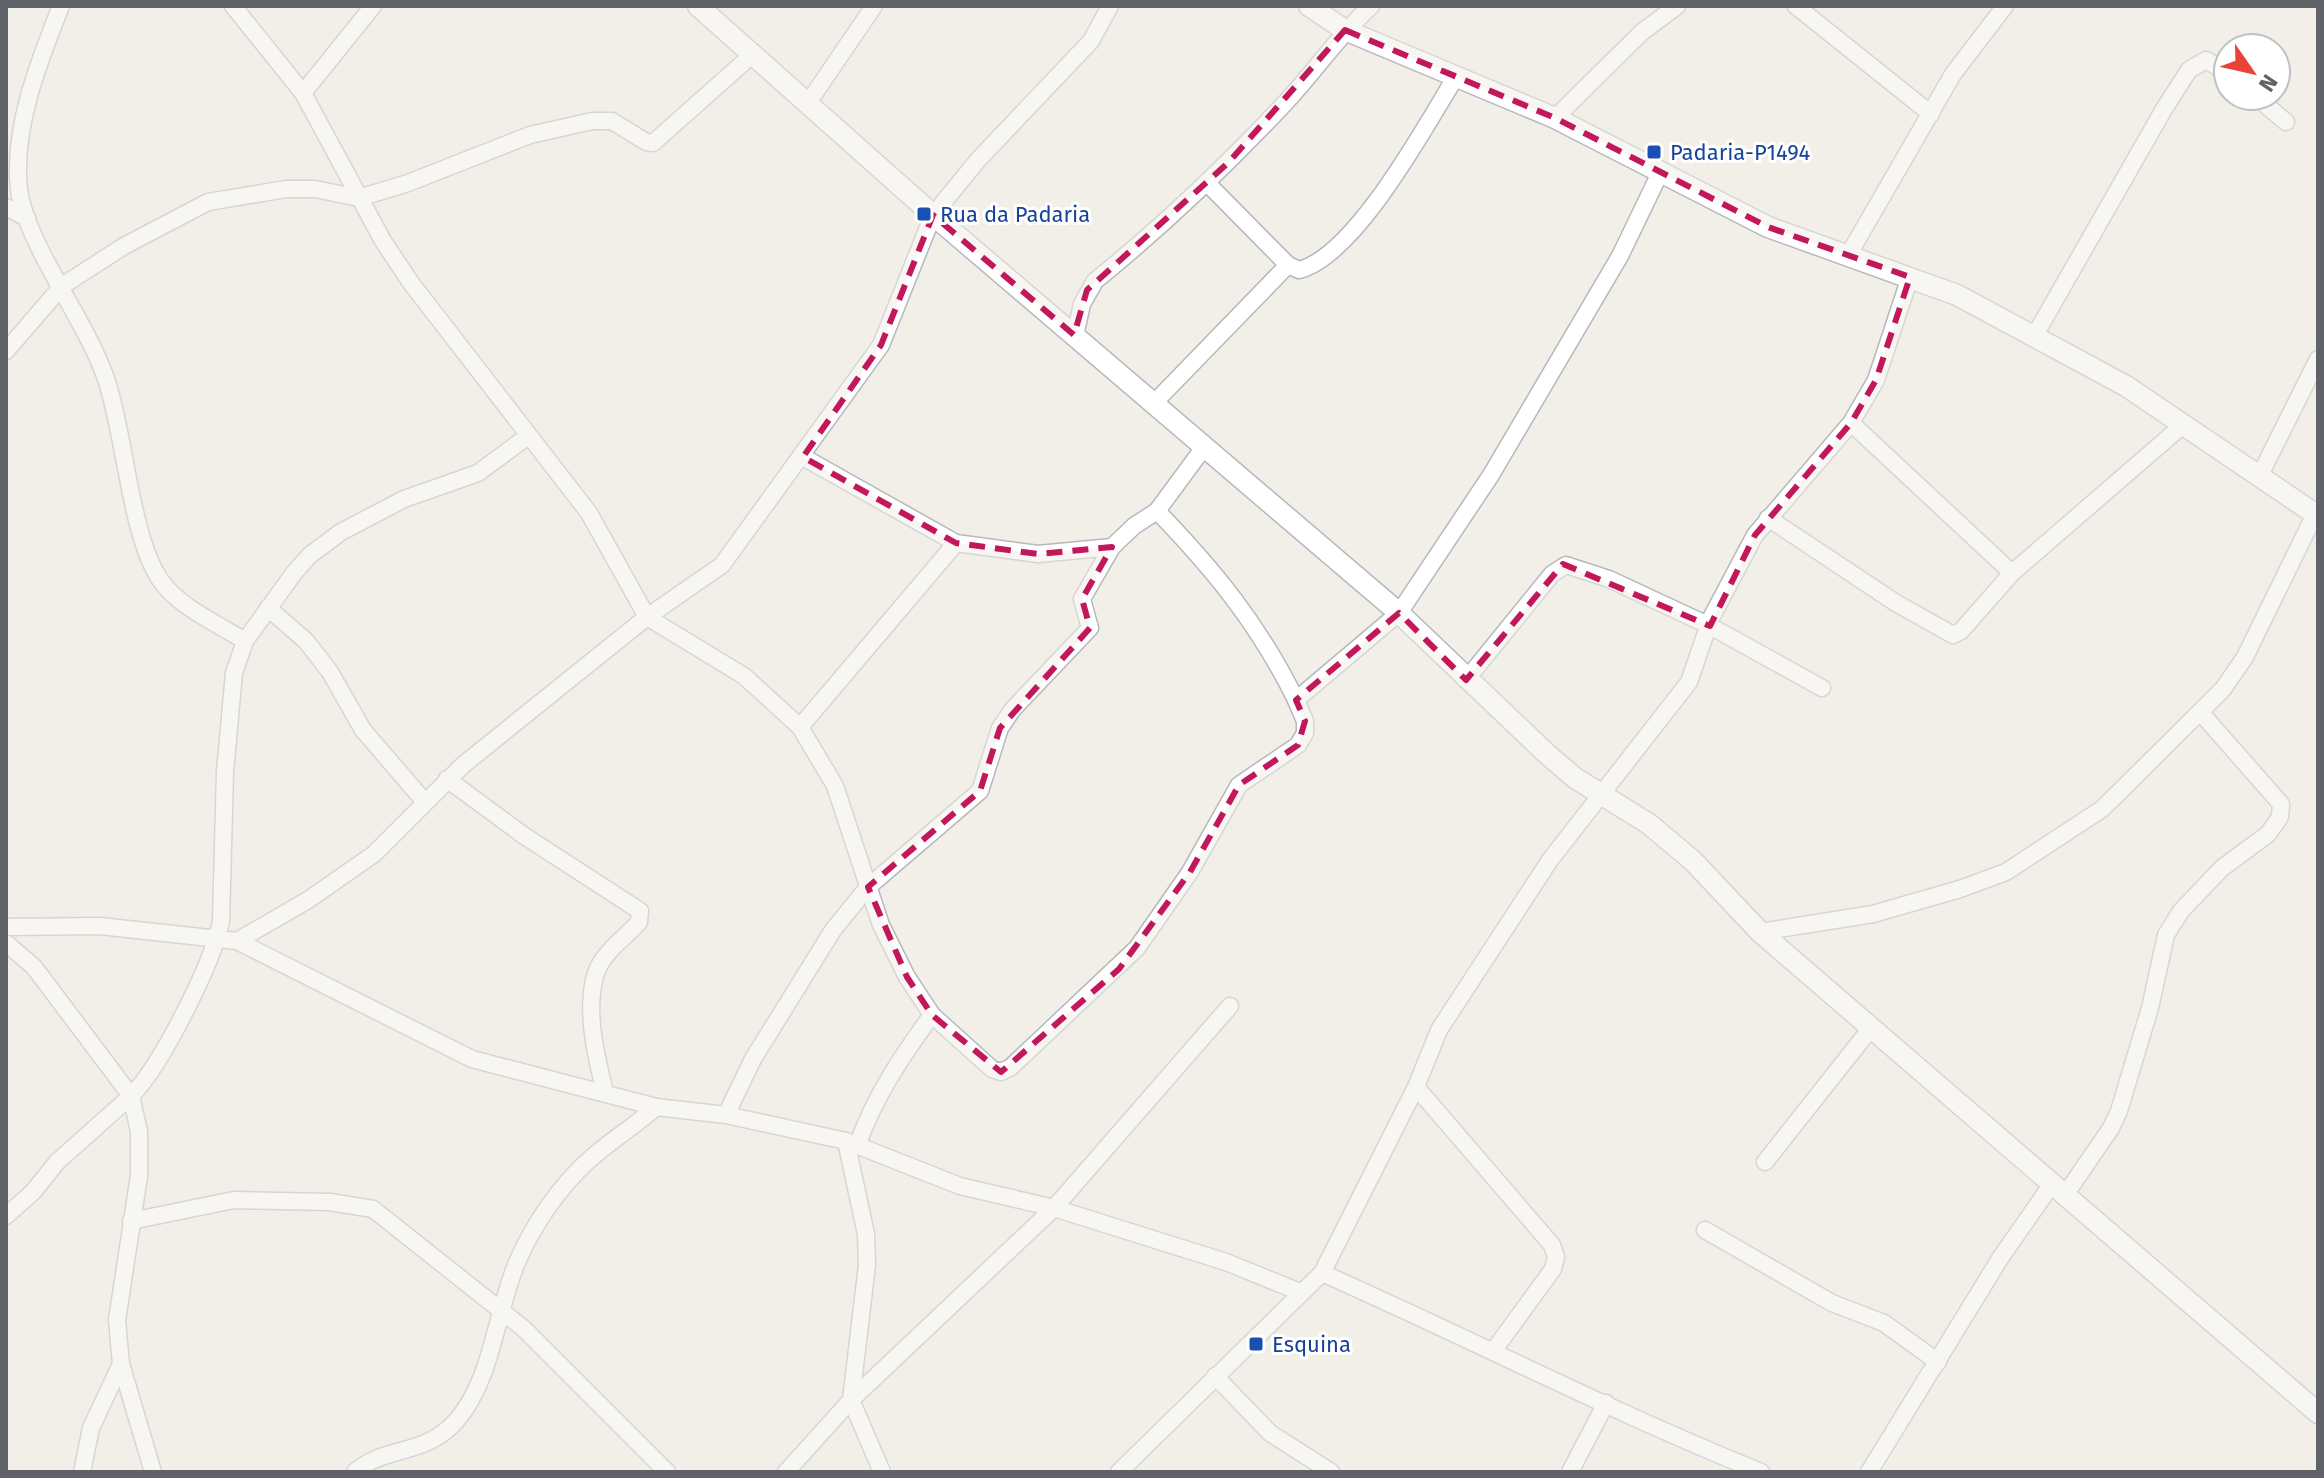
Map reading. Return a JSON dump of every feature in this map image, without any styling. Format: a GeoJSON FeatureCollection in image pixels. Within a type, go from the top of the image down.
{"type":"FeatureCollection","features":[{"type":"Feature","properties":{"kind":"street"},"geometry":{"type":"LineString","coordinates":[[233,6],[303,93],[359,198],[411,283],[589,513],[647,617],[744,676],[800,727],[835,786],[868,887],[907,977],[932,1015],[992,1069],[1001,1072],[1011,1067],[1098,988],[1137,948],[1190,872],[1239,785],[1298,745],[1305,733],[1305,721],[1270,647],[1235,597],[1157,511]]}},
{"type":"Feature","properties":{"kind":"street"},"geometry":{"type":"LineString","coordinates":[[303,93],[373,6]]}},
{"type":"Feature","properties":{"kind":"street"},"geometry":{"type":"LineString","coordinates":[[698,6],[933,215],[1399,613],[1466,680],[1557,763],[1649,824],[1693,861],[1760,932],[2318,1413]]}},
{"type":"Feature","properties":{"kind":"street"},"geometry":{"type":"LineString","coordinates":[[808,103],[874,6]]}},
{"type":"Feature","properties":{"kind":"street"},"geometry":{"type":"LineString","coordinates":[[237,941],[351,872],[374,854],[447,779],[647,617],[722,565],[881,345],[933,215],[978,160],[1091,41],[1110,6]]}},
{"type":"Feature","properties":{"kind":"street"},"geometry":{"type":"LineString","coordinates":[[1309,6],[1345,30],[1555,118],[1768,227],[1957,295],[2126,386],[2316,515],[2245,657],[2201,713],[2102,809],[2006,872],[1873,914],[1760,932]]}},
{"type":"Feature","properties":{"kind":"street"},"geometry":{"type":"LineString","coordinates":[[1075,336],[1087,290],[1207,183],[1290,98],[1345,30],[1371,6]]}},
{"type":"Feature","properties":{"kind":"street"},"geometry":{"type":"LineString","coordinates":[[1555,118],[1642,32],[1677,6]]}},
{"type":"Feature","properties":{"kind":"street"},"geometry":{"type":"LineString","coordinates":[[1796,6],[1931,114]]}},
{"type":"Feature","properties":{"kind":"street"},"geometry":{"type":"LineString","coordinates":[[1849,254],[1953,74],[2005,6]]}},
{"type":"Feature","properties":{"kind":"street"},"geometry":{"type":"LineString","coordinates":[[60,7],[22,129],[18,172],[27,218],[105,376],[140,526],[159,580],[187,604],[245,641]]}},
{"type":"Feature","properties":{"kind":"street"},"geometry":{"type":"LineString","coordinates":[[6,351],[62,286],[124,246],[208,202],[286,189],[315,189],[359,198],[408,183],[530,135],[592,121],[612,121],[646,142],[653,143],[752,55]]}},
{"type":"Feature","properties":{"kind":"street"},"geometry":{"type":"LineString","coordinates":[[2035,335],[2127,168],[2189,70],[2206,60],[2212,64]]}},
{"type":"Feature","properties":{"kind":"street"},"geometry":{"type":"LineString","coordinates":[[1207,183],[1288,265],[1299,270],[1309,268],[1338,243],[1388,188],[1455,78]]}},
{"type":"Feature","properties":{"kind":"street"},"geometry":{"type":"LineString","coordinates":[[2274,112],[2286,122]]}},
{"type":"Feature","properties":{"kind":"street"},"geometry":{"type":"LineString","coordinates":[[1296,700],[1399,613],[1491,475],[1620,256],[1660,173]]}},
{"type":"Feature","properties":{"kind":"street"},"geometry":{"type":"LineString","coordinates":[[6,207],[27,218]]}},
{"type":"Feature","properties":{"kind":"street"},"geometry":{"type":"LineString","coordinates":[[1154,403],[1288,265]]}},
{"type":"Feature","properties":{"kind":"street"},"geometry":{"type":"LineString","coordinates":[[1119,1472],[1322,1273],[1416,1087],[1439,1030],[1550,860],[1678,700],[1698,662],[1726,585],[1768,518],[1851,423],[1876,380],[1910,277]]}},
{"type":"Feature","properties":{"kind":"street"},"geometry":{"type":"LineString","coordinates":[[2260,475],[2318,359]]}},
{"type":"Feature","properties":{"kind":"street"},"geometry":{"type":"LineString","coordinates":[[1851,423],[2012,573]]}},
{"type":"Feature","properties":{"kind":"street"},"geometry":{"type":"LineString","coordinates":[[1768,518],[1896,603],[1953,635],[1961,631],[2012,573],[2183,425]]}},
{"type":"Feature","properties":{"kind":"street"},"geometry":{"type":"LineString","coordinates":[[6,1216],[33,1192],[57,1162],[146,1082],[200,981],[217,940],[221,921],[225,772],[234,673],[245,641],[310,555],[341,532],[404,499],[478,473],[528,436]]}},
{"type":"Feature","properties":{"kind":"street"},"geometry":{"type":"LineString","coordinates":[[726,1115],[753,1059],[807,969],[868,887],[980,791],[988,775],[1000,728],[1013,709],[1090,628],[1082,599],[1112,547],[1134,526],[1157,511],[1205,446]]}},
{"type":"Feature","properties":{"kind":"street"},"geometry":{"type":"LineString","coordinates":[[803,457],[956,543],[1038,554],[1112,547]]}},
{"type":"Feature","properties":{"kind":"street"},"geometry":{"type":"LineString","coordinates":[[800,727],[956,543]]}},
{"type":"Feature","properties":{"kind":"street"},"geometry":{"type":"LineString","coordinates":[[1466,680],[1552,574],[1566,565],[1609,579],[1710,626],[1822,688]]}},
{"type":"Feature","properties":{"kind":"street"},"geometry":{"type":"LineString","coordinates":[[268,608],[306,641],[330,672],[363,730],[424,801]]}},
{"type":"Feature","properties":{"kind":"street"},"geometry":{"type":"LineString","coordinates":[[1869,1472],[1993,1269],[2111,1128],[2150,1008],[2166,935],[2199,891],[2222,868],[2268,834],[2280,817],[2281,804],[2201,713]]}},
{"type":"Feature","properties":{"kind":"street"},"geometry":{"type":"LineString","coordinates":[[447,779],[523,835],[640,911],[639,922],[609,952],[594,983],[597,1063],[605,1092]]}},
{"type":"Feature","properties":{"kind":"street"},"geometry":{"type":"LineString","coordinates":[[6,927],[100,926],[237,941],[472,1059],[656,1107],[726,1115],[852,1144],[960,1186],[1054,1208],[1226,1262],[1300,1292]]}},
{"type":"Feature","properties":{"kind":"street"},"geometry":{"type":"LineString","coordinates":[[6,943],[34,967],[131,1096],[139,1131],[139,1176],[118,1309],[121,1364],[153,1472]]}},
{"type":"Feature","properties":{"kind":"street"},"geometry":{"type":"LineString","coordinates":[[786,1472],[851,1400],[1054,1208],[1230,1006]]}},
{"type":"Feature","properties":{"kind":"street"},"geometry":{"type":"LineString","coordinates":[[882,1472],[851,1400],[867,1265],[866,1234],[852,1144],[890,1072],[932,1015]]}},
{"type":"Feature","properties":{"kind":"street"},"geometry":{"type":"LineString","coordinates":[[1765,1162],[1871,1028]]}},
{"type":"Feature","properties":{"kind":"street"},"geometry":{"type":"LineString","coordinates":[[1416,1087],[1552,1245],[1556,1257],[1553,1269],[1494,1350]]}},
{"type":"Feature","properties":{"kind":"street"},"geometry":{"type":"LineString","coordinates":[[355,1472],[383,1458],[421,1448],[454,1423],[466,1408],[480,1375],[500,1308],[523,1251],[558,1194],[589,1160],[656,1107]]}},
{"type":"Feature","properties":{"kind":"street"},"geometry":{"type":"LineString","coordinates":[[131,1221],[234,1200],[363,1206],[383,1215],[500,1308],[636,1437],[667,1472]]}},
{"type":"Feature","properties":{"kind":"street"},"geometry":{"type":"LineString","coordinates":[[1705,1230],[1821,1297],[1884,1323],[1938,1362]]}},
{"type":"Feature","properties":{"kind":"street"},"geometry":{"type":"LineString","coordinates":[[1322,1273],[1494,1350],[1658,1430],[1761,1472]]}},
{"type":"Feature","properties":{"kind":"street"},"geometry":{"type":"LineString","coordinates":[[82,1472],[91,1428],[121,1364]]}},
{"type":"Feature","properties":{"kind":"street"},"geometry":{"type":"LineString","coordinates":[[1215,1376],[1270,1433],[1331,1472]]}},
{"type":"Feature","properties":{"kind":"street"},"geometry":{"type":"LineString","coordinates":[[1570,1472],[1606,1403]]}},
{"type":"Feature","properties":{"kind":"highlighted area"},"geometry":{"type":"Polygon","coordinates":[[[1345,30],[1555,118],[1768,227],[1910,277],[1876,380],[1851,423],[1755,535],[1710,626],[1563,564],[1466,680],[1399,613],[1296,700],[1305,721],[1298,745],[1239,785],[1190,872],[1119,969],[1001,1072],[932,1015],[907,977],[868,887],[980,791],[1000,728],[1090,628],[1082,599],[1112,547],[1038,554],[956,543],[803,457],[881,345],[933,215],[1074,335],[1087,290],[1229,162],[1345,30]]]}},
{"type":"Feature","properties":{"kind":"place","name":"Padaria-P1494"},"geometry":{"type":"Point","coordinates":[1654,152]}},
{"type":"Feature","properties":{"kind":"place","name":"Rua da Padaria"},"geometry":{"type":"Point","coordinates":[924,214]}},
{"type":"Feature","properties":{"kind":"place","name":"Esquina"},"geometry":{"type":"Point","coordinates":[1256,1344]}}]}
